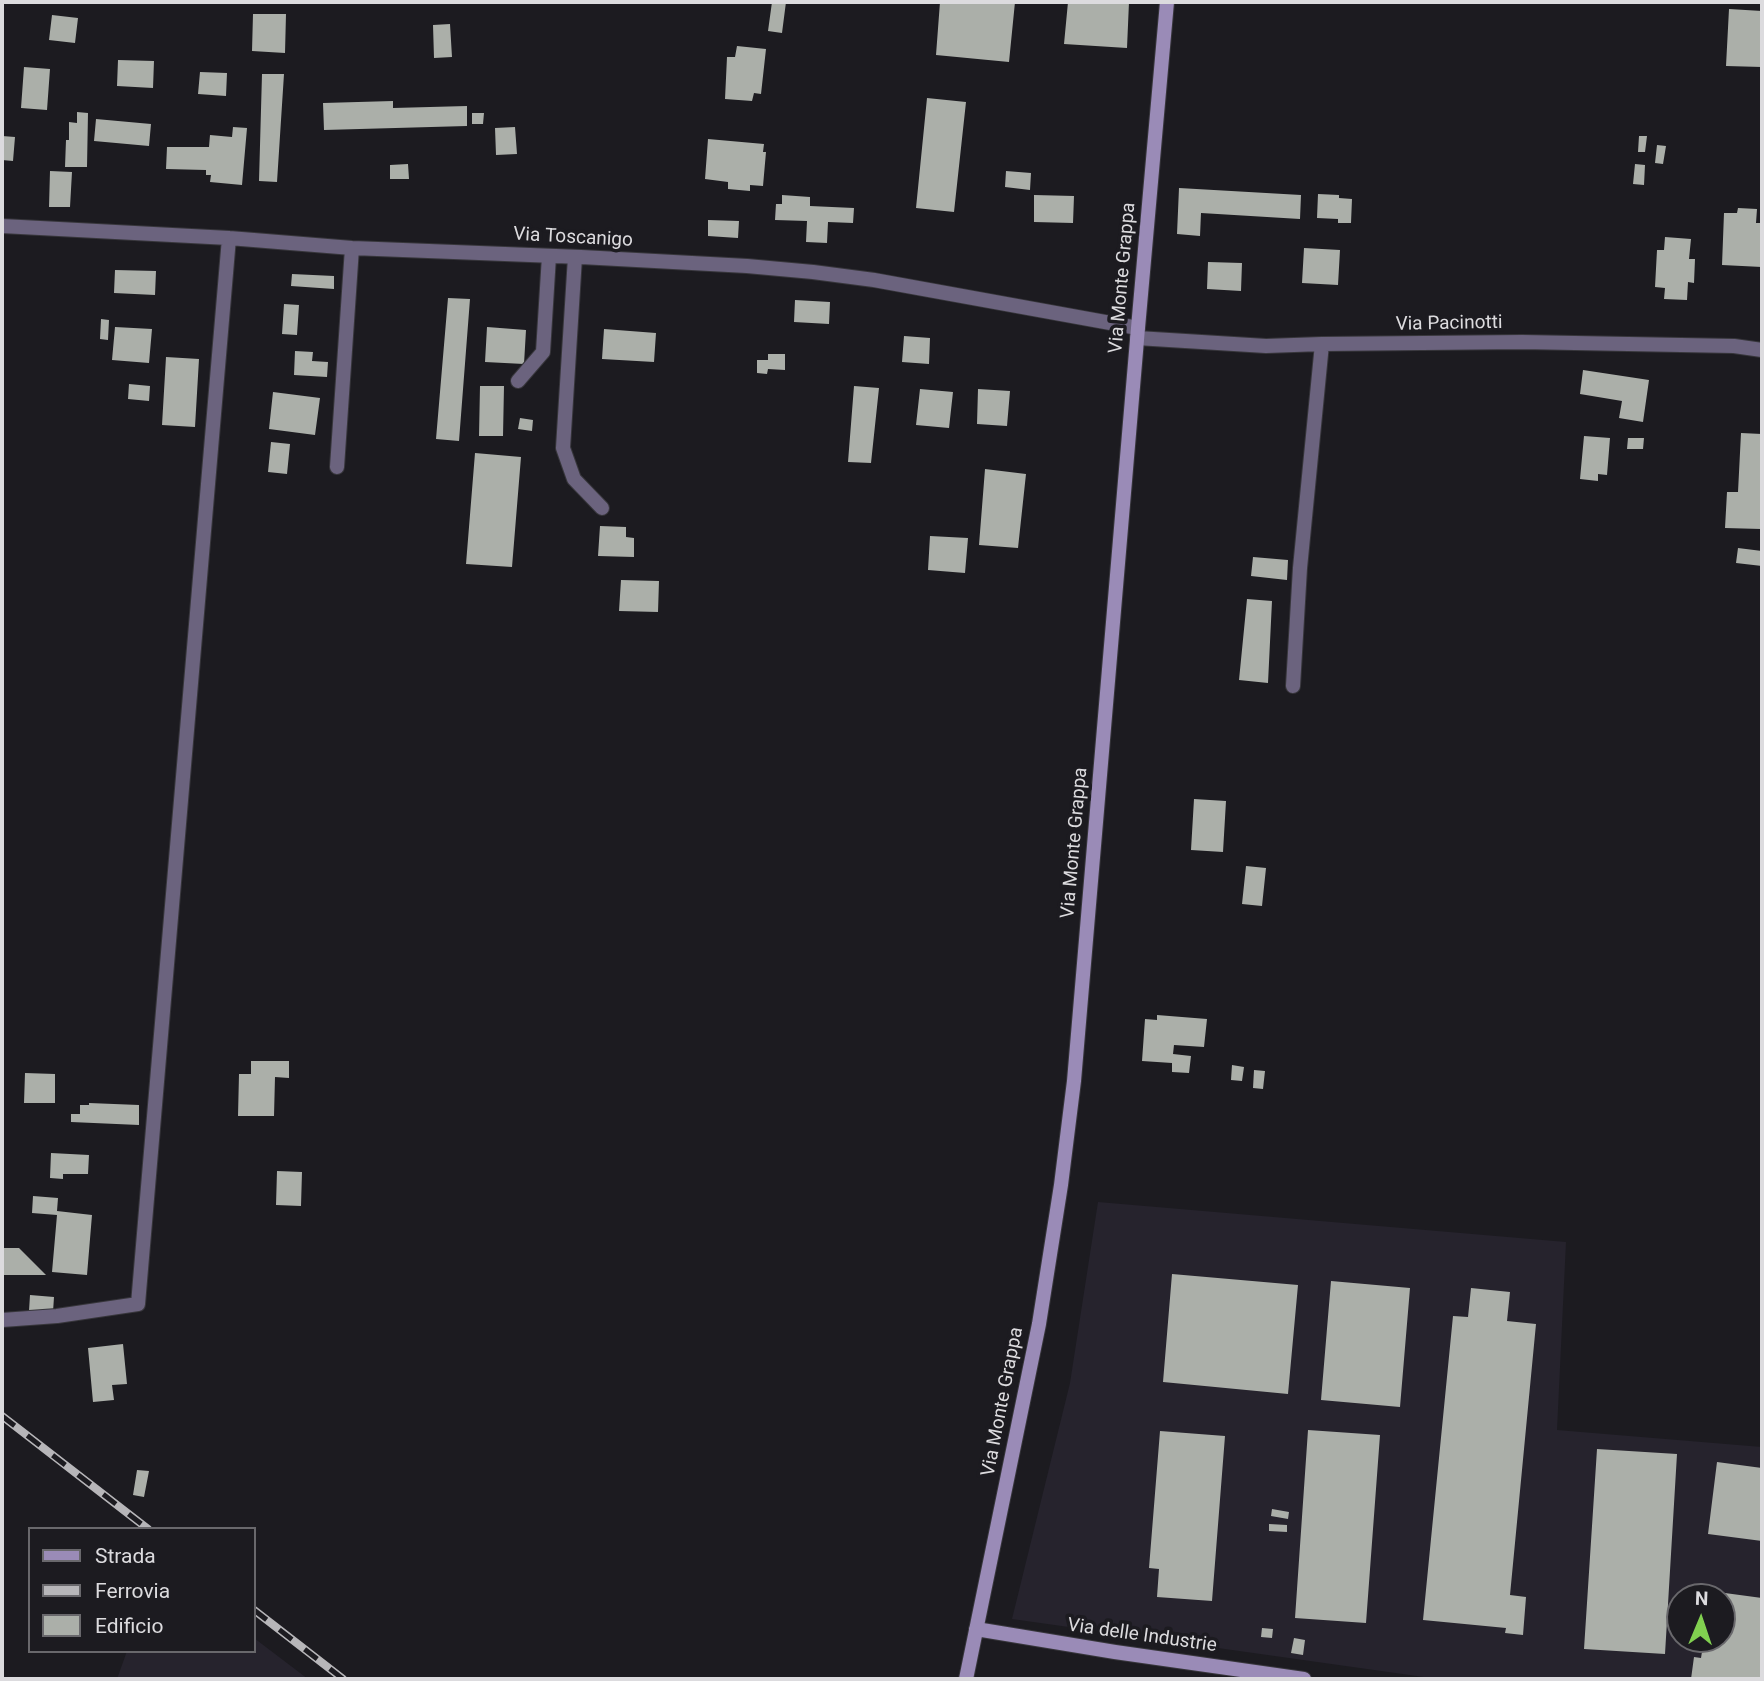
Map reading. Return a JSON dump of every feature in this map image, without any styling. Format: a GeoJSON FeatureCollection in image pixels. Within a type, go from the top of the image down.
{"type":"FeatureCollection","features":[{"type":"Feature","properties":{"kind":"street","name":"Via Monte Grappa"},"geometry":{"type":"LineString","coordinates":[[966,1679],[1039,1324],[1074,1081],[1167,2]]}},
{"type":"Feature","properties":{"kind":"street","name":"Via Toscanigo"},"geometry":{"type":"LineString","coordinates":[[2,226],[229,238],[352,248],[747,266],[813,272],[874,280],[1138,333]]}},
{"type":"Feature","properties":{"kind":"street"},"geometry":{"type":"LineString","coordinates":[[2,1320],[57,1316],[138,1304],[229,238]]}},
{"type":"Feature","properties":{"kind":"street"},"geometry":{"type":"LineString","coordinates":[[337,467],[352,248]]}},
{"type":"Feature","properties":{"kind":"street"},"geometry":{"type":"LineString","coordinates":[[518,381],[543,352],[549,256]]}},
{"type":"Feature","properties":{"kind":"street"},"geometry":{"type":"LineString","coordinates":[[575,257],[563,448],[574,479],[602,508]]}},
{"type":"Feature","properties":{"kind":"street","name":"Via Pacinotti"},"geometry":{"type":"LineString","coordinates":[[1138,333],[1266,346],[1522,342],[1734,346],[1762,350]]}},
{"type":"Feature","properties":{"kind":"street"},"geometry":{"type":"LineString","coordinates":[[1293,686],[1300,568],[1322,344]]}},
{"type":"Feature","properties":{"kind":"street","name":"Via delle Industrie"},"geometry":{"type":"LineString","coordinates":[[976,1629],[1304,1679]]}},
{"type":"Feature","properties":{"kind":"shaded area"},"geometry":{"type":"Polygon","coordinates":[[[1098,1202],[1566,1242],[1557,1430],[1762,1447],[1762,1679],[1438,1679],[1012,1619],[1070,1383],[1098,1202]]]}},
{"type":"Feature","properties":{"kind":"shaded area"},"geometry":{"type":"Polygon","coordinates":[[[256,1640],[308,1679],[117,1679],[126,1653],[256,1653],[256,1640]]]}},
{"type":"Feature","properties":{"kind":"building"},"geometry":{"type":"Polygon","coordinates":[[[772,2],[786,2],[782,33],[768,31],[772,2]]]}},
{"type":"Feature","properties":{"kind":"building"},"geometry":{"type":"Polygon","coordinates":[[[940,2],[1015,2],[1009,62],[936,55],[940,2]]]}},
{"type":"Feature","properties":{"kind":"building"},"geometry":{"type":"Polygon","coordinates":[[[1068,2],[1129,2],[1127,48],[1064,44],[1068,2]]]}},
{"type":"Feature","properties":{"kind":"building"},"geometry":{"type":"Polygon","coordinates":[[[1729,9],[1762,11],[1762,67],[1726,66],[1729,9]]]}},
{"type":"Feature","properties":{"kind":"building"},"geometry":{"type":"Polygon","coordinates":[[[253,14],[286,14],[285,53],[252,51],[253,14]]]}},
{"type":"Feature","properties":{"kind":"building"},"geometry":{"type":"Polygon","coordinates":[[[52,15],[78,18],[75,43],[49,40],[52,15]]]}},
{"type":"Feature","properties":{"kind":"building"},"geometry":{"type":"Polygon","coordinates":[[[450,24],[452,57],[434,58],[433,25],[450,24]]]}},
{"type":"Feature","properties":{"kind":"building"},"geometry":{"type":"Polygon","coordinates":[[[737,46],[766,49],[761,94],[754,93],[752,101],[725,99],[727,57],[735,57],[737,46]]]}},
{"type":"Feature","properties":{"kind":"building"},"geometry":{"type":"Polygon","coordinates":[[[118,60],[154,61],[153,88],[117,86],[118,60]]]}},
{"type":"Feature","properties":{"kind":"building"},"geometry":{"type":"Polygon","coordinates":[[[24,67],[50,69],[47,110],[21,108],[24,67]]]}},
{"type":"Feature","properties":{"kind":"building"},"geometry":{"type":"Polygon","coordinates":[[[200,72],[227,73],[226,96],[198,94],[200,72]]]}},
{"type":"Feature","properties":{"kind":"building"},"geometry":{"type":"Polygon","coordinates":[[[262,74],[284,74],[277,182],[259,181],[262,74]]]}},
{"type":"Feature","properties":{"kind":"building"},"geometry":{"type":"Polygon","coordinates":[[[927,98],[966,102],[954,212],[916,208],[927,98]]]}},
{"type":"Feature","properties":{"kind":"building"},"geometry":{"type":"Polygon","coordinates":[[[393,101],[393,108],[467,106],[467,126],[324,130],[323,103],[393,101]]]}},
{"type":"Feature","properties":{"kind":"building"},"geometry":{"type":"Polygon","coordinates":[[[77,112],[88,113],[87,167],[65,167],[69,122],[77,123],[77,112]]]}},
{"type":"Feature","properties":{"kind":"building"},"geometry":{"type":"Polygon","coordinates":[[[472,113],[484,113],[483,124],[472,124],[472,113]]]}},
{"type":"Feature","properties":{"kind":"building"},"geometry":{"type":"Polygon","coordinates":[[[96,119],[151,124],[149,146],[94,141],[96,119]]]}},
{"type":"Feature","properties":{"kind":"building"},"geometry":{"type":"Polygon","coordinates":[[[233,127],[247,128],[242,185],[210,182],[211,175],[206,175],[206,170],[166,169],[167,147],[209,147],[210,135],[232,137],[233,127]]]}},
{"type":"Feature","properties":{"kind":"building"},"geometry":{"type":"Polygon","coordinates":[[[515,127],[517,154],[496,155],[495,128],[515,127]]]}},
{"type":"Feature","properties":{"kind":"building"},"geometry":{"type":"Polygon","coordinates":[[[2,136],[15,137],[13,161],[2,160],[2,136]]]}},
{"type":"Feature","properties":{"kind":"building"},"geometry":{"type":"Polygon","coordinates":[[[1639,136],[1647,136],[1645,152],[1638,152],[1639,136]]]}},
{"type":"Feature","properties":{"kind":"building"},"geometry":{"type":"Polygon","coordinates":[[[708,139],[764,144],[763,152],[766,152],[763,186],[750,185],[750,191],[728,189],[728,182],[705,179],[708,139]]]}},
{"type":"Feature","properties":{"kind":"building"},"geometry":{"type":"Polygon","coordinates":[[[1657,145],[1666,146],[1663,164],[1655,163],[1657,145]]]}},
{"type":"Feature","properties":{"kind":"building"},"geometry":{"type":"Polygon","coordinates":[[[408,164],[409,179],[390,179],[390,165],[408,164]]]}},
{"type":"Feature","properties":{"kind":"building"},"geometry":{"type":"Polygon","coordinates":[[[1635,164],[1645,165],[1644,185],[1633,184],[1635,164]]]}},
{"type":"Feature","properties":{"kind":"building"},"geometry":{"type":"Polygon","coordinates":[[[50,171],[72,172],[70,207],[49,207],[50,171]]]}},
{"type":"Feature","properties":{"kind":"building"},"geometry":{"type":"Polygon","coordinates":[[[1006,171],[1031,173],[1030,190],[1005,187],[1006,171]]]}},
{"type":"Feature","properties":{"kind":"building"},"geometry":{"type":"Polygon","coordinates":[[[1179,188],[1301,195],[1300,219],[1201,213],[1200,236],[1177,234],[1179,188]]]}},
{"type":"Feature","properties":{"kind":"building"},"geometry":{"type":"Polygon","coordinates":[[[1318,194],[1352,199],[1351,223],[1317,218],[1318,194]]]}},
{"type":"Feature","properties":{"kind":"building"},"geometry":{"type":"Polygon","coordinates":[[[782,195],[810,197],[810,206],[854,208],[853,223],[828,222],[827,243],[806,242],[807,221],[775,220],[776,204],[782,204],[782,195]]]}},
{"type":"Feature","properties":{"kind":"building"},"geometry":{"type":"Polygon","coordinates":[[[1034,195],[1074,196],[1073,223],[1034,222],[1034,195]]]}},
{"type":"Feature","properties":{"kind":"building"},"geometry":{"type":"Polygon","coordinates":[[[1738,208],[1757,209],[1756,223],[1762,223],[1762,267],[1722,265],[1724,213],[1737,213],[1738,208]]]}},
{"type":"Feature","properties":{"kind":"building"},"geometry":{"type":"Polygon","coordinates":[[[708,220],[739,221],[738,238],[708,236],[708,220]]]}},
{"type":"Feature","properties":{"kind":"building"},"geometry":{"type":"Polygon","coordinates":[[[1665,237],[1691,239],[1689,259],[1695,259],[1694,283],[1688,282],[1687,300],[1664,299],[1665,288],[1655,287],[1657,250],[1664,250],[1665,237]]]}},
{"type":"Feature","properties":{"kind":"building"},"geometry":{"type":"Polygon","coordinates":[[[1304,248],[1340,250],[1338,285],[1302,283],[1304,248]]]}},
{"type":"Feature","properties":{"kind":"building"},"geometry":{"type":"Polygon","coordinates":[[[1208,262],[1242,263],[1241,291],[1207,289],[1208,262]]]}},
{"type":"Feature","properties":{"kind":"building"},"geometry":{"type":"Polygon","coordinates":[[[115,270],[156,271],[155,295],[114,293],[115,270]]]}},
{"type":"Feature","properties":{"kind":"building"},"geometry":{"type":"Polygon","coordinates":[[[292,274],[334,276],[334,289],[291,286],[292,274]]]}},
{"type":"Feature","properties":{"kind":"building"},"geometry":{"type":"Polygon","coordinates":[[[448,298],[470,299],[459,441],[436,439],[448,298]]]}},
{"type":"Feature","properties":{"kind":"building"},"geometry":{"type":"Polygon","coordinates":[[[795,300],[830,302],[829,324],[794,322],[795,300]]]}},
{"type":"Feature","properties":{"kind":"building"},"geometry":{"type":"Polygon","coordinates":[[[284,304],[299,305],[297,335],[282,334],[284,304]]]}},
{"type":"Feature","properties":{"kind":"building"},"geometry":{"type":"Polygon","coordinates":[[[101,319],[109,320],[108,340],[100,339],[101,319]]]}},
{"type":"Feature","properties":{"kind":"building"},"geometry":{"type":"Polygon","coordinates":[[[115,327],[152,329],[149,363],[112,360],[115,327]]]}},
{"type":"Feature","properties":{"kind":"building"},"geometry":{"type":"Polygon","coordinates":[[[487,327],[526,330],[524,364],[485,362],[487,327]]]}},
{"type":"Feature","properties":{"kind":"building"},"geometry":{"type":"Polygon","coordinates":[[[604,329],[656,333],[654,362],[602,359],[604,329]]]}},
{"type":"Feature","properties":{"kind":"building"},"geometry":{"type":"Polygon","coordinates":[[[904,336],[930,338],[929,364],[902,362],[904,336]]]}},
{"type":"Feature","properties":{"kind":"building"},"geometry":{"type":"Polygon","coordinates":[[[295,351],[313,352],[312,361],[328,362],[327,377],[294,375],[295,351]]]}},
{"type":"Feature","properties":{"kind":"building"},"geometry":{"type":"Polygon","coordinates":[[[768,354],[785,354],[785,370],[768,369],[767,374],[757,373],[757,360],[768,360],[768,354]]]}},
{"type":"Feature","properties":{"kind":"building"},"geometry":{"type":"Polygon","coordinates":[[[166,357],[199,359],[195,427],[162,425],[166,357]]]}},
{"type":"Feature","properties":{"kind":"building"},"geometry":{"type":"Polygon","coordinates":[[[1583,370],[1649,380],[1643,422],[1619,418],[1622,401],[1580,394],[1583,370]]]}},
{"type":"Feature","properties":{"kind":"building"},"geometry":{"type":"Polygon","coordinates":[[[129,384],[150,386],[149,401],[128,399],[129,384]]]}},
{"type":"Feature","properties":{"kind":"building"},"geometry":{"type":"Polygon","coordinates":[[[480,386],[504,386],[503,436],[479,436],[480,386]]]}},
{"type":"Feature","properties":{"kind":"building"},"geometry":{"type":"Polygon","coordinates":[[[854,386],[879,388],[871,463],[848,462],[854,386]]]}},
{"type":"Feature","properties":{"kind":"building"},"geometry":{"type":"Polygon","coordinates":[[[920,389],[953,392],[949,428],[916,425],[920,389]]]}},
{"type":"Feature","properties":{"kind":"building"},"geometry":{"type":"Polygon","coordinates":[[[978,389],[1010,391],[1007,426],[977,424],[978,389]]]}},
{"type":"Feature","properties":{"kind":"building"},"geometry":{"type":"Polygon","coordinates":[[[273,392],[320,398],[315,435],[269,429],[273,392]]]}},
{"type":"Feature","properties":{"kind":"building"},"geometry":{"type":"Polygon","coordinates":[[[520,418],[533,420],[532,431],[518,429],[520,418]]]}},
{"type":"Feature","properties":{"kind":"building"},"geometry":{"type":"Polygon","coordinates":[[[1741,433],[1762,434],[1761,529],[1725,528],[1727,492],[1738,492],[1741,433]]]}},
{"type":"Feature","properties":{"kind":"building"},"geometry":{"type":"Polygon","coordinates":[[[1584,436],[1610,438],[1607,475],[1598,474],[1598,481],[1580,479],[1584,436]]]}},
{"type":"Feature","properties":{"kind":"building"},"geometry":{"type":"Polygon","coordinates":[[[1628,438],[1644,438],[1643,449],[1627,449],[1628,438]]]}},
{"type":"Feature","properties":{"kind":"building"},"geometry":{"type":"Polygon","coordinates":[[[271,442],[290,444],[287,474],[268,472],[271,442]]]}},
{"type":"Feature","properties":{"kind":"building"},"geometry":{"type":"Polygon","coordinates":[[[475,453],[521,457],[512,567],[466,564],[475,453]]]}},
{"type":"Feature","properties":{"kind":"building"},"geometry":{"type":"Polygon","coordinates":[[[985,469],[1026,474],[1018,548],[979,545],[985,469]]]}},
{"type":"Feature","properties":{"kind":"building"},"geometry":{"type":"Polygon","coordinates":[[[600,526],[626,527],[626,537],[634,538],[634,557],[598,556],[600,526]]]}},
{"type":"Feature","properties":{"kind":"building"},"geometry":{"type":"Polygon","coordinates":[[[930,536],[968,538],[965,573],[928,570],[930,536]]]}},
{"type":"Feature","properties":{"kind":"building"},"geometry":{"type":"Polygon","coordinates":[[[1738,548],[1762,551],[1762,566],[1736,563],[1738,548]]]}},
{"type":"Feature","properties":{"kind":"building"},"geometry":{"type":"Polygon","coordinates":[[[1253,557],[1288,560],[1287,580],[1251,576],[1253,557]]]}},
{"type":"Feature","properties":{"kind":"building"},"geometry":{"type":"Polygon","coordinates":[[[621,580],[659,581],[658,612],[619,611],[621,580]]]}},
{"type":"Feature","properties":{"kind":"building"},"geometry":{"type":"Polygon","coordinates":[[[1247,599],[1272,601],[1268,683],[1239,680],[1247,599]]]}},
{"type":"Feature","properties":{"kind":"building"},"geometry":{"type":"Polygon","coordinates":[[[1194,799],[1226,801],[1223,852],[1191,850],[1194,799]]]}},
{"type":"Feature","properties":{"kind":"building"},"geometry":{"type":"Polygon","coordinates":[[[1246,866],[1266,868],[1262,906],[1242,904],[1246,866]]]}},
{"type":"Feature","properties":{"kind":"building"},"geometry":{"type":"Polygon","coordinates":[[[1157,1015],[1207,1019],[1204,1047],[1174,1045],[1173,1054],[1191,1056],[1189,1073],[1172,1072],[1172,1063],[1142,1061],[1145,1019],[1157,1020],[1157,1015]]]}},
{"type":"Feature","properties":{"kind":"building"},"geometry":{"type":"Polygon","coordinates":[[[251,1061],[289,1061],[289,1078],[275,1077],[274,1116],[238,1116],[239,1074],[251,1074],[251,1061]]]}},
{"type":"Feature","properties":{"kind":"building"},"geometry":{"type":"Polygon","coordinates":[[[1232,1065],[1244,1067],[1242,1081],[1231,1080],[1232,1065]]]}},
{"type":"Feature","properties":{"kind":"building"},"geometry":{"type":"Polygon","coordinates":[[[1254,1070],[1265,1071],[1263,1089],[1253,1088],[1254,1070]]]}},
{"type":"Feature","properties":{"kind":"building"},"geometry":{"type":"Polygon","coordinates":[[[25,1073],[55,1074],[55,1103],[24,1103],[25,1073]]]}},
{"type":"Feature","properties":{"kind":"building"},"geometry":{"type":"Polygon","coordinates":[[[80,1105],[139,1105],[139,1125],[71,1122],[71,1114],[80,1114],[80,1105]]]}},
{"type":"Feature","properties":{"kind":"building"},"geometry":{"type":"Polygon","coordinates":[[[51,1153],[89,1155],[88,1174],[63,1174],[63,1179],[50,1178],[51,1153]]]}},
{"type":"Feature","properties":{"kind":"building"},"geometry":{"type":"Polygon","coordinates":[[[277,1171],[302,1172],[301,1206],[276,1205],[277,1171]]]}},
{"type":"Feature","properties":{"kind":"building"},"geometry":{"type":"Polygon","coordinates":[[[33,1196],[58,1198],[57,1211],[92,1215],[87,1275],[52,1272],[57,1215],[32,1213],[33,1196]]]}},
{"type":"Feature","properties":{"kind":"building"},"geometry":{"type":"Polygon","coordinates":[[[2,1248],[19,1248],[46,1275],[2,1275],[2,1248]]]}},
{"type":"Feature","properties":{"kind":"building"},"geometry":{"type":"Polygon","coordinates":[[[1172,1274],[1298,1285],[1288,1394],[1163,1382],[1172,1274]]]}},
{"type":"Feature","properties":{"kind":"building"},"geometry":{"type":"Polygon","coordinates":[[[1331,1281],[1410,1288],[1400,1407],[1321,1400],[1331,1281]]]}},
{"type":"Feature","properties":{"kind":"building"},"geometry":{"type":"Polygon","coordinates":[[[1471,1288],[1510,1292],[1507,1321],[1536,1324],[1510,1595],[1526,1597],[1523,1635],[1505,1633],[1506,1628],[1423,1620],[1453,1316],[1468,1317],[1471,1288]]]}},
{"type":"Feature","properties":{"kind":"building"},"geometry":{"type":"Polygon","coordinates":[[[30,1295],[54,1297],[53,1312],[29,1311],[30,1295]]]}},
{"type":"Feature","properties":{"kind":"building"},"geometry":{"type":"Polygon","coordinates":[[[123,1344],[127,1384],[112,1385],[114,1400],[93,1402],[88,1348],[123,1344]]]}},
{"type":"Feature","properties":{"kind":"building"},"geometry":{"type":"Polygon","coordinates":[[[1308,1430],[1380,1435],[1366,1623],[1295,1618],[1308,1430]]]}},
{"type":"Feature","properties":{"kind":"building"},"geometry":{"type":"Polygon","coordinates":[[[1160,1431],[1225,1436],[1212,1601],[1157,1597],[1159,1569],[1149,1568],[1160,1431]]]}},
{"type":"Feature","properties":{"kind":"building"},"geometry":{"type":"Polygon","coordinates":[[[1597,1449],[1677,1454],[1669,1583],[1666,1583],[1665,1654],[1584,1649],[1597,1449]]]}},
{"type":"Feature","properties":{"kind":"building"},"geometry":{"type":"Polygon","coordinates":[[[1717,1462],[1762,1468],[1762,1541],[1708,1534],[1717,1462]]]}},
{"type":"Feature","properties":{"kind":"building"},"geometry":{"type":"Polygon","coordinates":[[[137,1470],[149,1471],[144,1497],[133,1495],[137,1470]]]}},
{"type":"Feature","properties":{"kind":"building"},"geometry":{"type":"Polygon","coordinates":[[[1272,1509],[1289,1512],[1288,1519],[1271,1516],[1272,1509]]]}},
{"type":"Feature","properties":{"kind":"building"},"geometry":{"type":"Polygon","coordinates":[[[1269,1524],[1287,1525],[1287,1532],[1269,1531],[1269,1524]]]}},
{"type":"Feature","properties":{"kind":"building"},"geometry":{"type":"Polygon","coordinates":[[[1736,1594],[1762,1598],[1762,1679],[1691,1679],[1694,1657],[1701,1658],[1702,1653],[1736,1653],[1736,1594]]]}},
{"type":"Feature","properties":{"kind":"building"},"geometry":{"type":"Polygon","coordinates":[[[1262,1628],[1273,1629],[1272,1638],[1261,1637],[1262,1628]]]}},
{"type":"Feature","properties":{"kind":"building"},"geometry":{"type":"Polygon","coordinates":[[[1294,1638],[1305,1640],[1303,1655],[1291,1653],[1294,1638]]]}},
{"type":"Feature","properties":{"kind":"railway"},"geometry":{"type":"LineString","coordinates":[[2,1416],[145,1527]]}},
{"type":"Feature","properties":{"kind":"railway"},"geometry":{"type":"LineString","coordinates":[[256,1612],[343,1679]]}}]}
